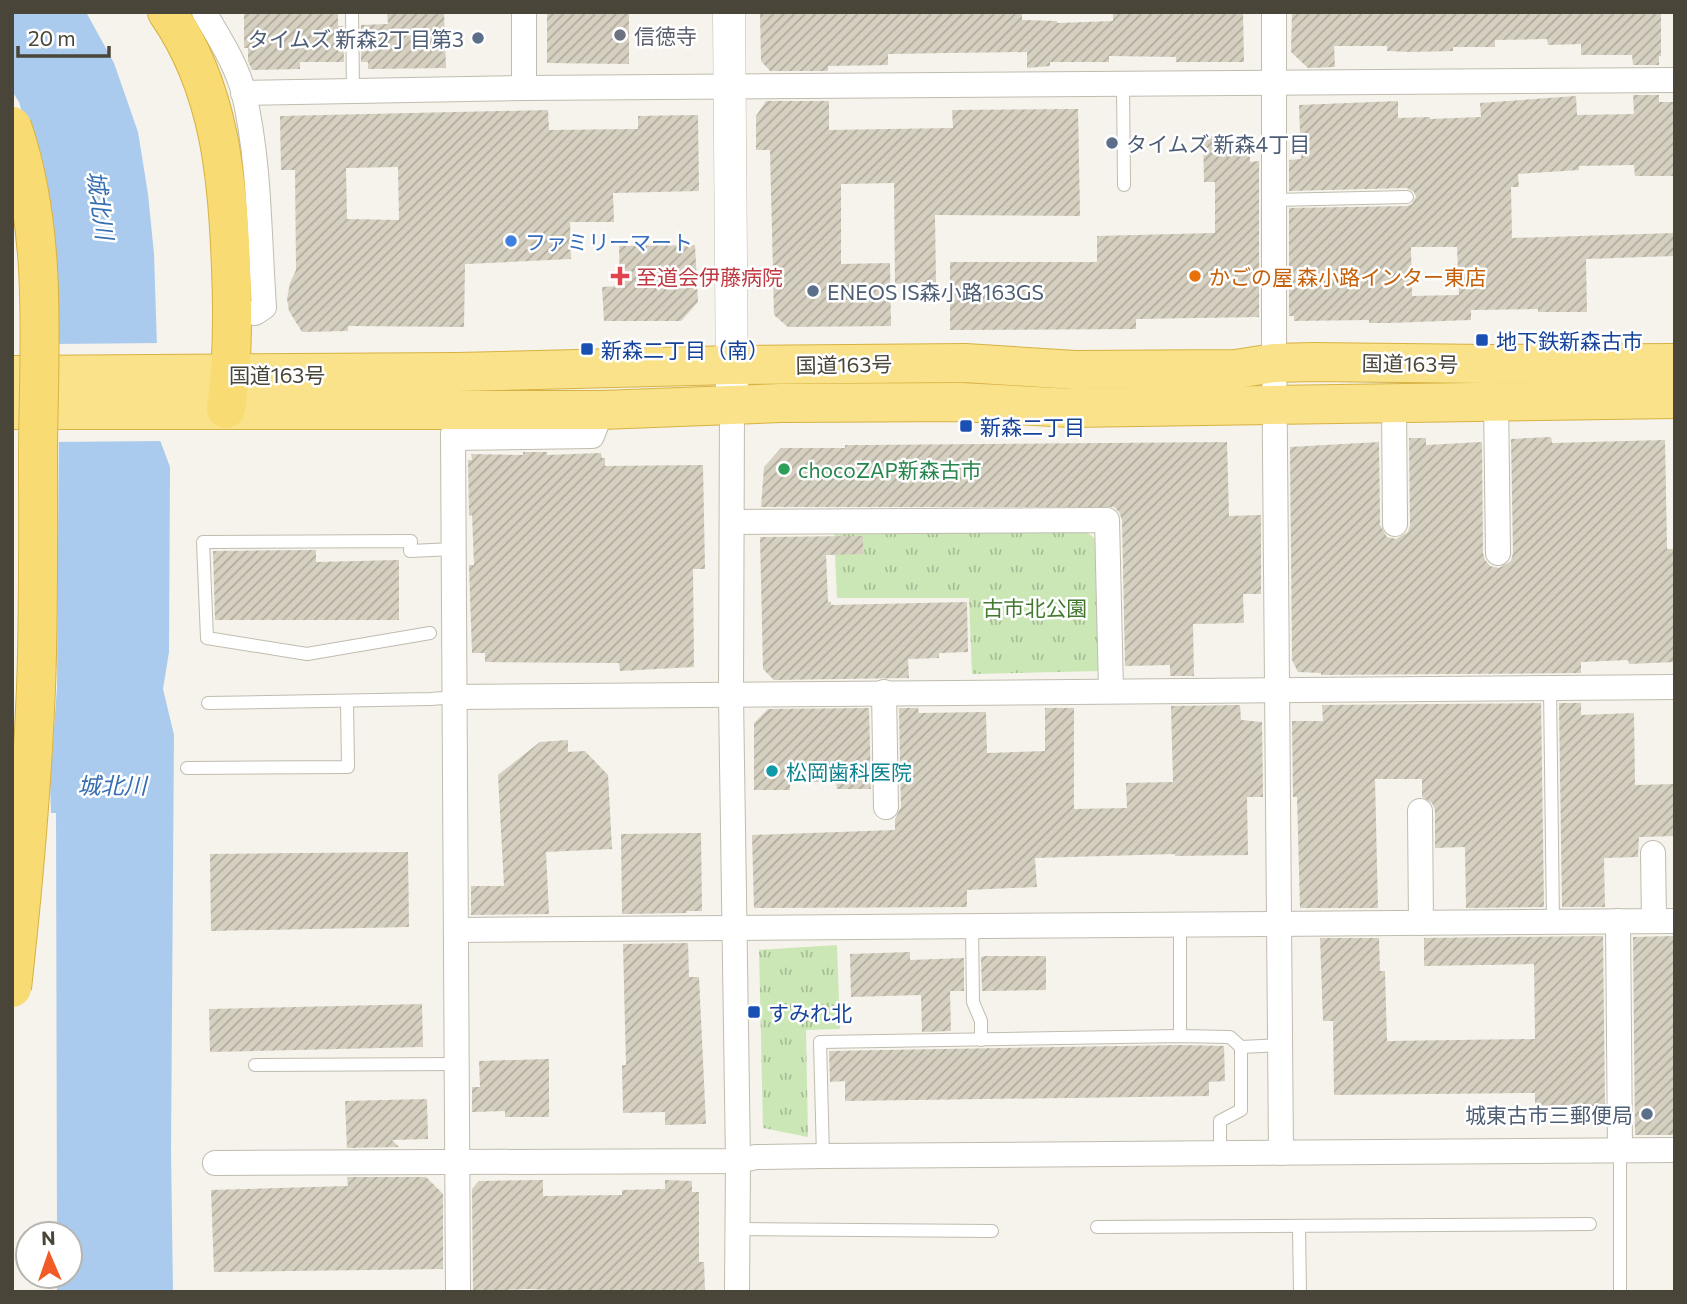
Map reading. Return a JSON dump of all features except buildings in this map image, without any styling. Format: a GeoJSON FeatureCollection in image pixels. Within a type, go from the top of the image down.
{"type":"FeatureCollection","features":[{"type":"Feature","properties":{"kind":"highway"},"geometry":{"type":"LineString","coordinates":[[167,12],[191,53],[204,85],[221,145],[244,323],[214,391]]}},
{"type":"Feature","properties":{"kind":"highway"},"geometry":{"type":"LineString","coordinates":[[12,126],[23,157],[37,242],[41,352],[36,687],[30,794],[12,988]]}},
{"type":"Feature","properties":{"kind":"highway","name":"国道163号"},"geometry":{"type":"LineString","coordinates":[[16,393],[214,391],[732,365],[965,363],[1074,370],[1236,369],[1274,363],[1675,363]]}},
{"type":"Feature","properties":{"kind":"highway","name":"国道163号"},"geometry":{"type":"LineString","coordinates":[[214,391],[602,410],[732,404],[960,402],[1071,408],[1675,399]]}},
{"type":"Feature","properties":{"kind":"street"},"geometry":{"type":"LineString","coordinates":[[204,12],[235,71],[243,93],[254,161],[264,307],[244,323]]}},
{"type":"Feature","properties":{"kind":"street"},"geometry":{"type":"LineString","coordinates":[[524,12],[524,88]]}},
{"type":"Feature","properties":{"kind":"street"},"geometry":{"type":"LineString","coordinates":[[729,12],[733,522],[731,696],[738,1161],[737,1292]]}},
{"type":"Feature","properties":{"kind":"street"},"geometry":{"type":"LineString","coordinates":[[1274,12],[1274,363],[1281,1153]]}},
{"type":"Feature","properties":{"kind":"street"},"geometry":{"type":"LineString","coordinates":[[243,93],[524,88],[1675,80]]}},
{"type":"Feature","properties":{"kind":"street"},"geometry":{"type":"LineString","coordinates":[[1496,400],[1498,552]]}},
{"type":"Feature","properties":{"kind":"street"},"geometry":{"type":"LineString","coordinates":[[1394,403],[1395,524]]}},
{"type":"Feature","properties":{"kind":"street"},"geometry":{"type":"LineString","coordinates":[[458,1292],[453,436],[592,436],[602,410]]}},
{"type":"Feature","properties":{"kind":"street"},"geometry":{"type":"LineString","coordinates":[[733,522],[1107,520],[1111,691]]}},
{"type":"Feature","properties":{"kind":"street"},"geometry":{"type":"LineString","coordinates":[[456,697],[1675,687]]}},
{"type":"Feature","properties":{"kind":"street"},"geometry":{"type":"LineString","coordinates":[[884,692],[886,807]]}},
{"type":"Feature","properties":{"kind":"street"},"geometry":{"type":"LineString","coordinates":[[1420,811],[1421,923]]}},
{"type":"Feature","properties":{"kind":"street"},"geometry":{"type":"LineString","coordinates":[[457,930],[1664,921],[1653,853]]}},
{"type":"Feature","properties":{"kind":"street"},"geometry":{"type":"LineString","coordinates":[[1618,921],[1620,1151]]}},
{"type":"Feature","properties":{"kind":"street"},"geometry":{"type":"LineString","coordinates":[[215,1163],[459,1164],[738,1161],[756,1157],[822,1156],[1675,1150]]}},
{"type":"Feature","properties":{"kind":"lane"},"geometry":{"type":"LineString","coordinates":[[352,12],[353,90]]}},
{"type":"Feature","properties":{"kind":"lane"},"geometry":{"type":"LineString","coordinates":[[1123,84],[1124,185]]}},
{"type":"Feature","properties":{"kind":"lane"},"geometry":{"type":"LineString","coordinates":[[1274,200],[1407,197]]}},
{"type":"Feature","properties":{"kind":"lane"},"geometry":{"type":"LineString","coordinates":[[430,633],[307,654],[207,638],[203,542],[411,541],[410,551],[454,549]]}},
{"type":"Feature","properties":{"kind":"lane"},"geometry":{"type":"LineString","coordinates":[[1550,687],[1553,922]]}},
{"type":"Feature","properties":{"kind":"lane"},"geometry":{"type":"LineString","coordinates":[[208,703],[456,697]]}},
{"type":"Feature","properties":{"kind":"lane"},"geometry":{"type":"LineString","coordinates":[[187,768],[348,767],[348,701]]}},
{"type":"Feature","properties":{"kind":"lane"},"geometry":{"type":"LineString","coordinates":[[1180,925],[1180,1036]]}},
{"type":"Feature","properties":{"kind":"lane"},"geometry":{"type":"LineString","coordinates":[[972,926],[973,1002],[981,1021],[981,1040]]}},
{"type":"Feature","properties":{"kind":"lane"},"geometry":{"type":"LineString","coordinates":[[822,1156],[820,1042],[1180,1036],[1230,1037],[1241,1047],[1280,1045]]}},
{"type":"Feature","properties":{"kind":"lane"},"geometry":{"type":"LineString","coordinates":[[1220,1153],[1220,1121],[1241,1110],[1241,1047]]}},
{"type":"Feature","properties":{"kind":"lane"},"geometry":{"type":"LineString","coordinates":[[255,1065],[458,1064]]}},
{"type":"Feature","properties":{"kind":"lane"},"geometry":{"type":"LineString","coordinates":[[1620,1151],[1620,1292]]}},
{"type":"Feature","properties":{"kind":"lane"},"geometry":{"type":"LineString","coordinates":[[1097,1227],[1590,1224]]}},
{"type":"Feature","properties":{"kind":"lane"},"geometry":{"type":"LineString","coordinates":[[1299,1226],[1300,1292]]}},
{"type":"Feature","properties":{"kind":"lane"},"geometry":{"type":"LineString","coordinates":[[736,1229],[992,1231]]}},
{"type":"Feature","properties":{"kind":"green space","name":"古市北公園"},"geometry":{"type":"Polygon","coordinates":[[[1083,529],[1099,542],[1101,671],[972,674],[969,598],[837,598],[834,532],[1083,529]]]}},
{"type":"Feature","properties":{"kind":"green space"},"geometry":{"type":"Polygon","coordinates":[[[837,945],[840,1029],[806,1030],[808,1137],[763,1128],[759,950],[837,945]]]}},
{"type":"Feature","properties":{"kind":"water","name":"城北川"},"geometry":{"type":"Polygon","coordinates":[[[12,12],[86,12],[114,63],[138,132],[148,194],[154,254],[160,440],[170,467],[169,652],[163,689],[174,735],[171,1150],[173,1292],[57,1292],[84,1290],[84,1220],[57,1220],[56,813],[51,813],[50,784],[57,687],[59,420],[50,208],[19,102],[12,91],[12,12]]]}},
{"type":"Feature","properties":{"kind":"pier"},"geometry":{"type":"Polygon","coordinates":[[[161,343],[164,441],[55,442],[52,344],[161,343]]]}},
{"type":"Feature","properties":{"kind":"place","name":"信徳寺"},"geometry":{"type":"Point","coordinates":[620,35]}},
{"type":"Feature","properties":{"kind":"place","name":"タイムズ 新森2丁目第3"},"geometry":{"type":"Point","coordinates":[478,38]}},
{"type":"Feature","properties":{"kind":"place","name":"タイムズ 新森4丁目"},"geometry":{"type":"Point","coordinates":[1112,143]}},
{"type":"Feature","properties":{"kind":"place","name":"ファミリーマート"},"geometry":{"type":"Point","coordinates":[511,241]}},
{"type":"Feature","properties":{"kind":"place","name":"至道会伊藤病院"},"geometry":{"type":"Point","coordinates":[620,276]}},
{"type":"Feature","properties":{"kind":"place","name":"かごの屋 森小路インター東店"},"geometry":{"type":"Point","coordinates":[1195,276]}},
{"type":"Feature","properties":{"kind":"place","name":"ENEOS IS森小路163GS"},"geometry":{"type":"Point","coordinates":[813,291]}},
{"type":"Feature","properties":{"kind":"place","name":"地下鉄新森古市"},"geometry":{"type":"Point","coordinates":[1482,340]}},
{"type":"Feature","properties":{"kind":"place","name":"新森二丁目（南）"},"geometry":{"type":"Point","coordinates":[587,349]}},
{"type":"Feature","properties":{"kind":"place","name":"新森二丁目"},"geometry":{"type":"Point","coordinates":[966,426]}},
{"type":"Feature","properties":{"kind":"place","name":"chocoZAP新森古市"},"geometry":{"type":"Point","coordinates":[784,469]}},
{"type":"Feature","properties":{"kind":"place","name":"松岡歯科医院"},"geometry":{"type":"Point","coordinates":[772,771]}},
{"type":"Feature","properties":{"kind":"place","name":"すみれ北"},"geometry":{"type":"Point","coordinates":[754,1012]}},
{"type":"Feature","properties":{"kind":"place","name":"城東古市三郵便局"},"geometry":{"type":"Point","coordinates":[1647,1114]}}]}
